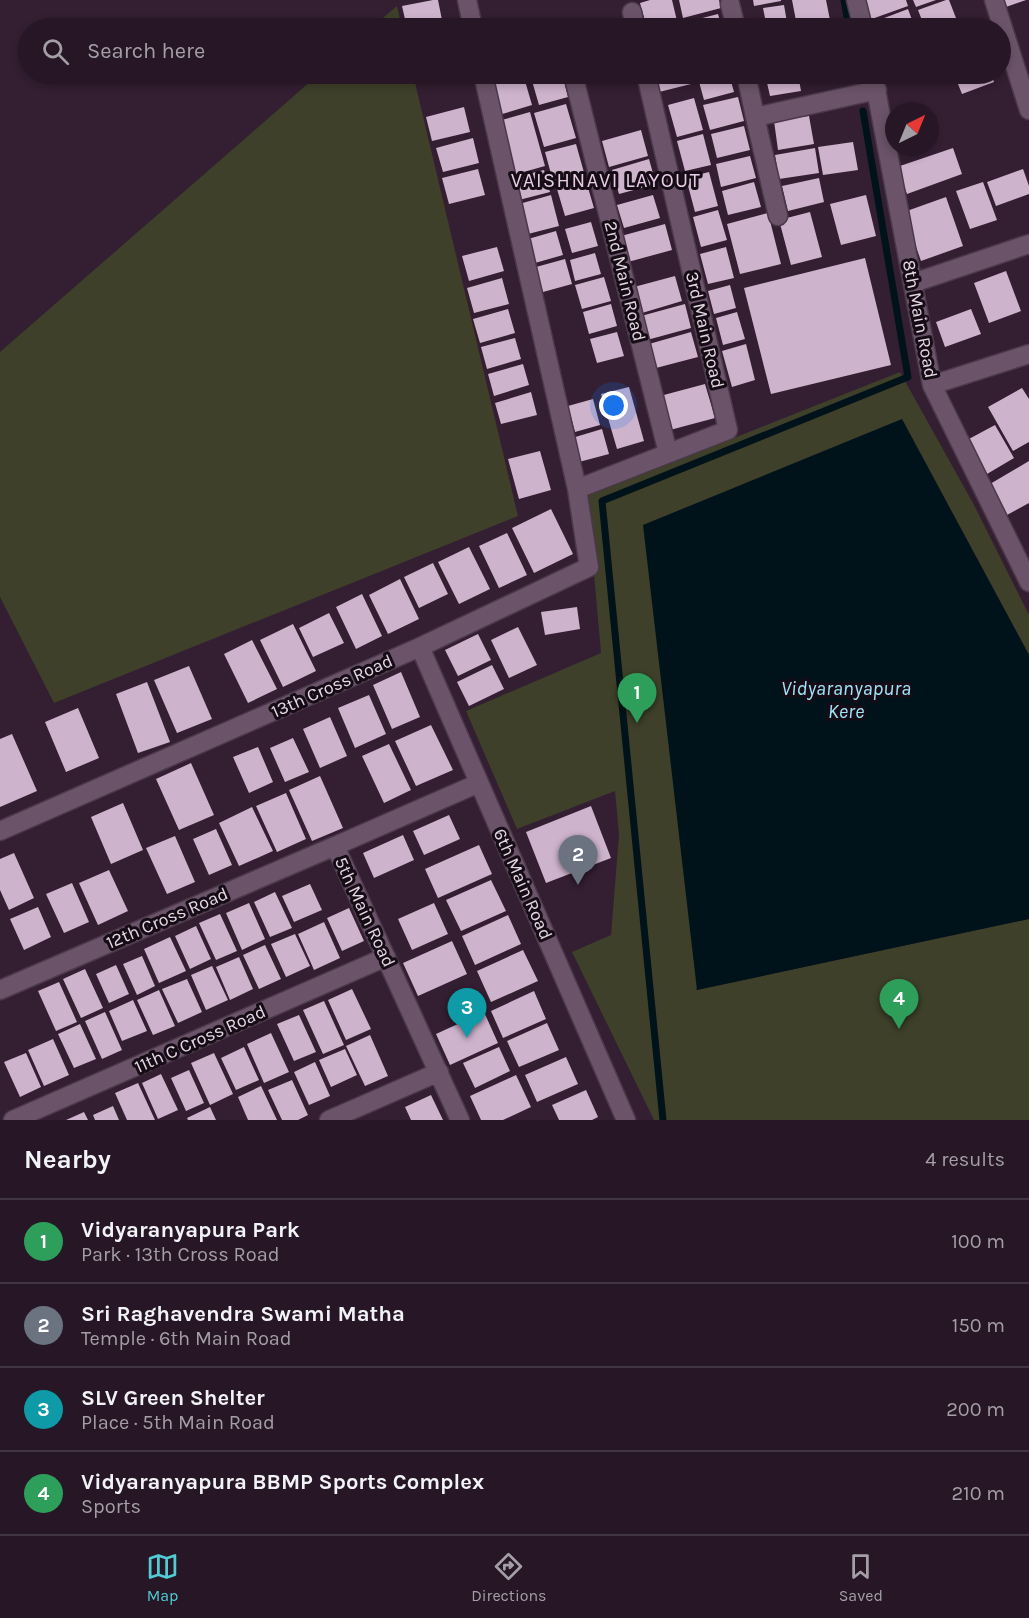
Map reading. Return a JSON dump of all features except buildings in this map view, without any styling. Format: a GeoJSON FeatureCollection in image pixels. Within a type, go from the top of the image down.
{"type":"FeatureCollection","features":[{"type":"Feature","properties":{"kind":"street"},"geometry":{"type":"LineString","coordinates":[[467,0],[471,18]]}},
{"type":"Feature","properties":{"kind":"street"},"geometry":{"type":"LineString","coordinates":[[856,0],[860,18]]}},
{"type":"Feature","properties":{"kind":"street"},"geometry":{"type":"LineString","coordinates":[[994,0],[1000,18]]}},
{"type":"Feature","properties":{"kind":"street"},"geometry":{"type":"LineString","coordinates":[[730,4],[734,18]]}},
{"type":"Feature","properties":{"kind":"street"},"geometry":{"type":"LineString","coordinates":[[1011,53],[1029,110]]}},
{"type":"Feature","properties":{"kind":"street"},"geometry":{"type":"LineString","coordinates":[[485,84],[578,489]]}},
{"type":"Feature","properties":{"kind":"street","name":"2nd Main Road"},"geometry":{"type":"LineString","coordinates":[[576,84],[668,453]]}},
{"type":"Feature","properties":{"kind":"street","name":"3rd Main Road"},"geometry":{"type":"LineString","coordinates":[[578,489],[728,430],[648,84]]}},
{"type":"Feature","properties":{"kind":"street"},"geometry":{"type":"LineString","coordinates":[[748,84],[778,216]]}},
{"type":"Feature","properties":{"kind":"street"},"geometry":{"type":"LineString","coordinates":[[755,117],[868,84]]}},
{"type":"Feature","properties":{"kind":"street","name":"8th Main Road"},"geometry":{"type":"LineString","coordinates":[[875,84],[932,385],[1029,582]]}},
{"type":"Feature","properties":{"kind":"street"},"geometry":{"type":"LineString","coordinates":[[913,283],[1029,244]]}},
{"type":"Feature","properties":{"kind":"street"},"geometry":{"type":"LineString","coordinates":[[932,385],[1029,354]]}},
{"type":"Feature","properties":{"kind":"street","name":"13th Cross Road"},"geometry":{"type":"LineString","coordinates":[[0,831],[420,647],[589,567],[578,489]]}},
{"type":"Feature","properties":{"kind":"street","name":"6th Main Road"},"geometry":{"type":"LineString","coordinates":[[420,647],[626,1120]]}},
{"type":"Feature","properties":{"kind":"street","name":"5th Main Road"},"geometry":{"type":"LineString","coordinates":[[460,1120],[335,846],[478,783]]}},
{"type":"Feature","properties":{"kind":"street","name":"12th Cross Road"},"geometry":{"type":"LineString","coordinates":[[0,990],[335,846]]}},
{"type":"Feature","properties":{"kind":"street","name":"11th C Cross Road"},"geometry":{"type":"LineString","coordinates":[[13,1120],[386,957]]}},
{"type":"Feature","properties":{"kind":"street"},"geometry":{"type":"LineString","coordinates":[[329,1120],[439,1072]]}},
{"type":"Feature","properties":{"kind":"green space"},"geometry":{"type":"Polygon","coordinates":[[[397,6],[400,18],[383,18],[397,6]]]}},
{"type":"Feature","properties":{"kind":"green space"},"geometry":{"type":"Polygon","coordinates":[[[308,84],[415,84],[518,516],[54,703],[0,597],[0,352],[308,84]]]}},
{"type":"Feature","properties":{"kind":"green space"},"geometry":{"type":"Polygon","coordinates":[[[900,372],[974,505],[1029,615],[1029,655],[902,420],[696,990],[1029,919],[1029,1120],[654,1120],[572,952],[611,935],[619,835],[615,791],[517,829],[466,711],[601,653],[587,496],[900,372]]]}},
{"type":"Feature","properties":{"kind":"water","name":"Vidyaranyapura Kere"},"geometry":{"type":"Polygon","coordinates":[[[902,419],[1029,655],[1029,919],[697,990],[643,525],[902,419]]]}},
{"type":"Feature","properties":{"kind":"waterway"},"geometry":{"type":"LineString","coordinates":[[844,0],[847,18]]}},
{"type":"Feature","properties":{"kind":"waterway"},"geometry":{"type":"LineString","coordinates":[[663,1120],[602,501],[908,377],[863,111]]}},
{"type":"Feature","properties":{"kind":"place","name":"Vidyaranyapura Park"},"geometry":{"type":"Point","coordinates":[637,723]}},
{"type":"Feature","properties":{"kind":"place","name":"Sri Raghavendra Swami Matha"},"geometry":{"type":"Point","coordinates":[578,885]}},
{"type":"Feature","properties":{"kind":"place","name":"Vidyaranyapura BBMP Sports Complex"},"geometry":{"type":"Point","coordinates":[899,1029]}},
{"type":"Feature","properties":{"kind":"place","name":"SLV Green Shelter"},"geometry":{"type":"Point","coordinates":[467,1038]}},
{"type":"Feature","properties":{"kind":"district","name":"VAISHNAVI LAYOUT"},"geometry":{"type":"Point","coordinates":[606,180]}}]}
